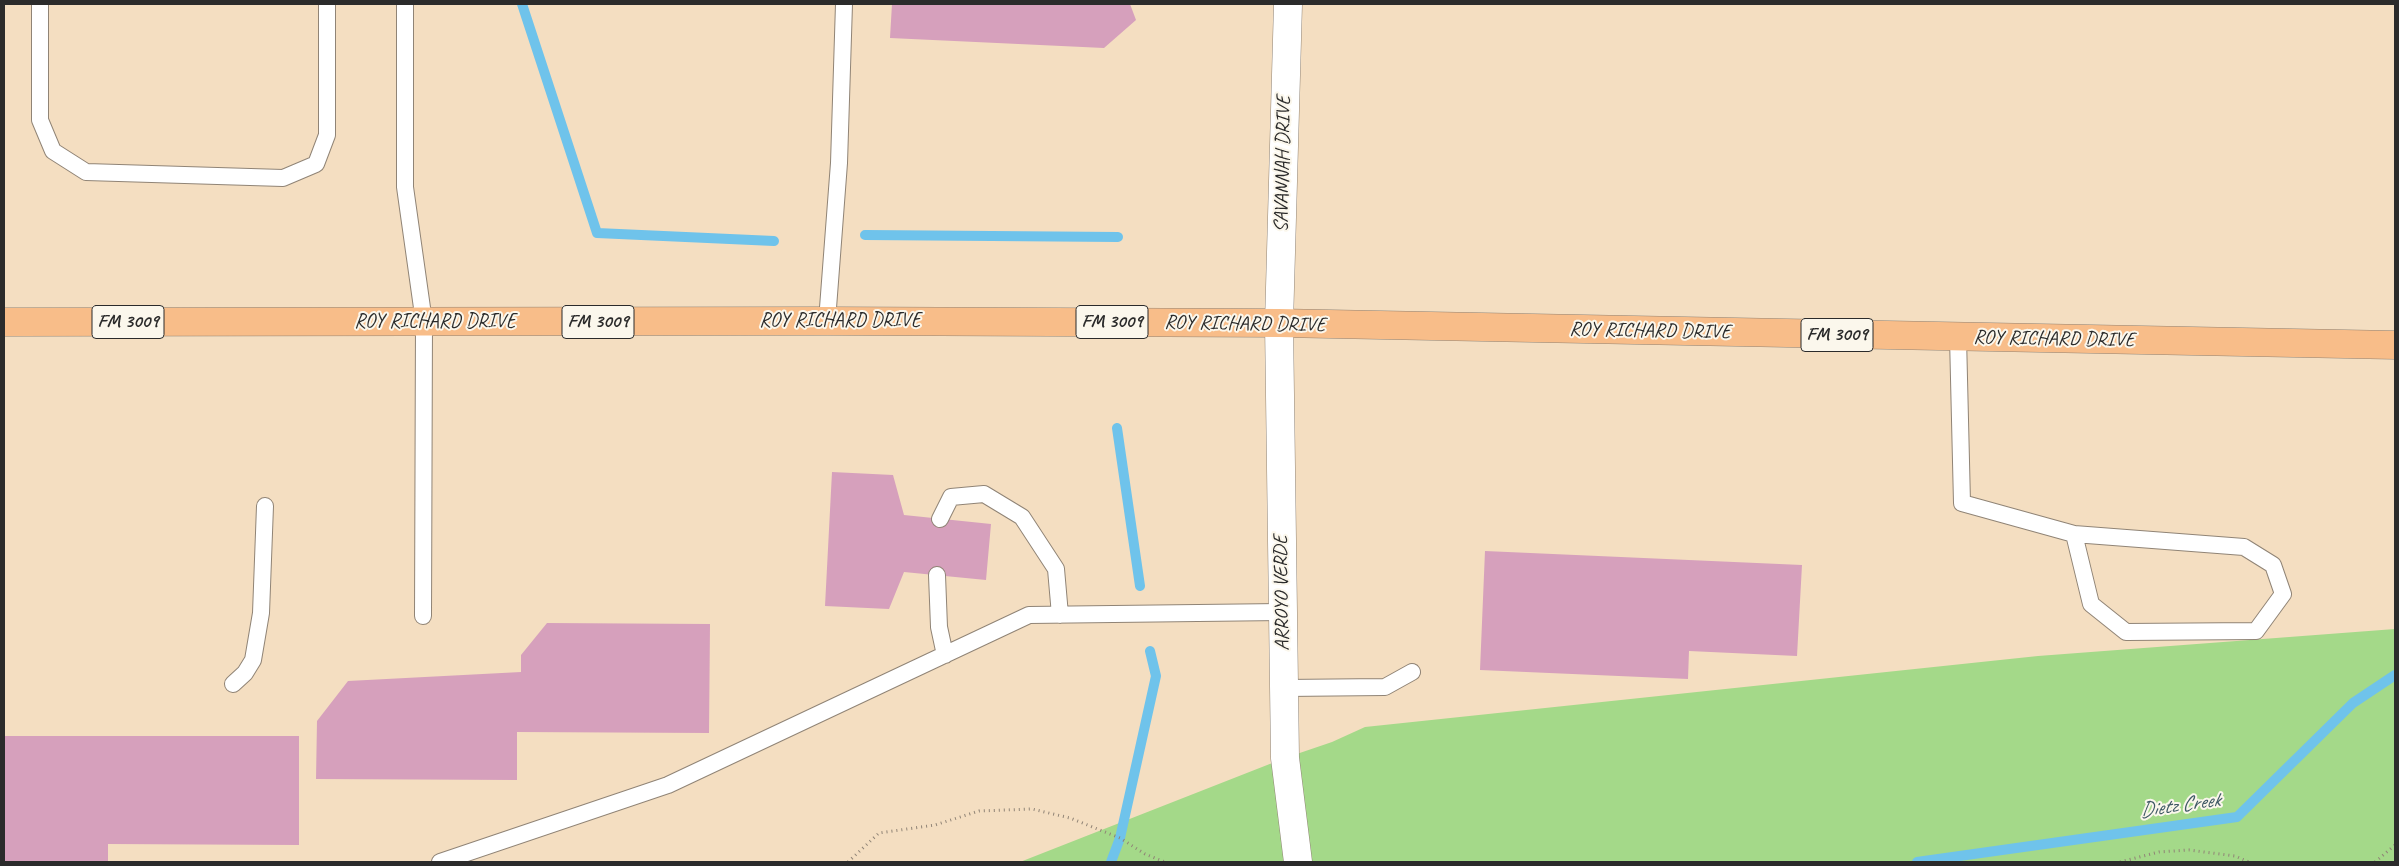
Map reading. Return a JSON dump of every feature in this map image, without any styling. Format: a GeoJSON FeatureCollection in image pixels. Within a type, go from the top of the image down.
{"type":"FeatureCollection","features":[{"type":"Feature","properties":{"kind":"main road","name":"ROY RICHARD DRIVE"},"geometry":{"type":"LineString","coordinates":[[4,322],[827,321],[1279,323],[2395,345]]}},
{"type":"Feature","properties":{"kind":"street","name":"SAVANNAH DRIVE"},"geometry":{"type":"LineString","coordinates":[[1279,323],[1288,4]]}},
{"type":"Feature","properties":{"kind":"street","name":"ARROYO VERDE"},"geometry":{"type":"LineString","coordinates":[[1279,323],[1285,758],[1298,862]]}},
{"type":"Feature","properties":{"kind":"lane"},"geometry":{"type":"LineString","coordinates":[[40,4],[40,120],[53,151],[86,172],[283,178],[316,164],[327,135],[327,4]]}},
{"type":"Feature","properties":{"kind":"lane"},"geometry":{"type":"LineString","coordinates":[[405,4],[405,187],[424,322],[422,616]]}},
{"type":"Feature","properties":{"kind":"lane"},"geometry":{"type":"LineString","coordinates":[[827,321],[839,163],[844,4]]}},
{"type":"Feature","properties":{"kind":"lane"},"geometry":{"type":"LineString","coordinates":[[1958,337],[1962,503],[2074,534],[2244,547],[2273,565],[2283,594],[2256,631],[2126,632],[2091,604],[2074,534]]}},
{"type":"Feature","properties":{"kind":"lane"},"geometry":{"type":"LineString","coordinates":[[940,519],[951,497],[984,494],[1022,517],[1056,569],[1060,615]]}},
{"type":"Feature","properties":{"kind":"lane"},"geometry":{"type":"LineString","coordinates":[[233,684],[245,673],[253,660],[261,612],[265,506]]}},
{"type":"Feature","properties":{"kind":"lane"},"geometry":{"type":"LineString","coordinates":[[937,576],[939,627],[945,655]]}},
{"type":"Feature","properties":{"kind":"lane"},"geometry":{"type":"LineString","coordinates":[[440,862],[668,785],[1029,615],[1282,612]]}},
{"type":"Feature","properties":{"kind":"lane"},"geometry":{"type":"LineString","coordinates":[[1284,688],[1384,687],[1412,672]]}},
{"type":"Feature","properties":{"kind":"path"},"geometry":{"type":"LineString","coordinates":[[848,862],[879,833],[935,825],[979,812],[1032,809],[1070,818],[1120,838],[1145,854],[1165,862]]}},
{"type":"Feature","properties":{"kind":"path"},"geometry":{"type":"LineString","coordinates":[[2375,862],[2395,845]]}},
{"type":"Feature","properties":{"kind":"path"},"geometry":{"type":"LineString","coordinates":[[2120,862],[2159,852],[2189,850],[2236,856],[2250,862]]}},
{"type":"Feature","properties":{"kind":"green space"},"geometry":{"type":"Polygon","coordinates":[[[2395,629],[2395,862],[1020,862],[1285,758],[1332,742],[1365,727],[2038,656],[2395,629]]]}},
{"type":"Feature","properties":{"kind":"building"},"geometry":{"type":"Polygon","coordinates":[[[892,4],[1130,4],[1136,20],[1104,48],[890,38],[892,4]]]}},
{"type":"Feature","properties":{"kind":"building"},"geometry":{"type":"Polygon","coordinates":[[[832,472],[893,475],[904,515],[991,524],[986,580],[904,572],[889,609],[825,606],[832,472]]]}},
{"type":"Feature","properties":{"kind":"building"},"geometry":{"type":"Polygon","coordinates":[[[1485,551],[1802,565],[1797,656],[1689,651],[1688,679],[1480,670],[1485,551]]]}},
{"type":"Feature","properties":{"kind":"building"},"geometry":{"type":"Polygon","coordinates":[[[547,623],[710,624],[709,733],[517,732],[517,780],[316,779],[317,721],[348,681],[521,672],[521,655],[547,623]]]}},
{"type":"Feature","properties":{"kind":"building"},"geometry":{"type":"Polygon","coordinates":[[[4,736],[299,736],[299,845],[108,844],[108,862],[4,862],[4,736]]]}},
{"type":"Feature","properties":{"kind":"waterway"},"geometry":{"type":"LineString","coordinates":[[522,4],[597,233],[774,241]]}},
{"type":"Feature","properties":{"kind":"waterway"},"geometry":{"type":"LineString","coordinates":[[865,235],[1118,237]]}},
{"type":"Feature","properties":{"kind":"waterway"},"geometry":{"type":"LineString","coordinates":[[1117,428],[1140,586]]}},
{"type":"Feature","properties":{"kind":"waterway"},"geometry":{"type":"LineString","coordinates":[[1111,862],[1120,838],[1156,676],[1150,651]]}},
{"type":"Feature","properties":{"kind":"waterway","name":"Dietz Creek"},"geometry":{"type":"LineString","coordinates":[[1917,862],[2237,817],[2353,703],[2395,675]]}}]}
